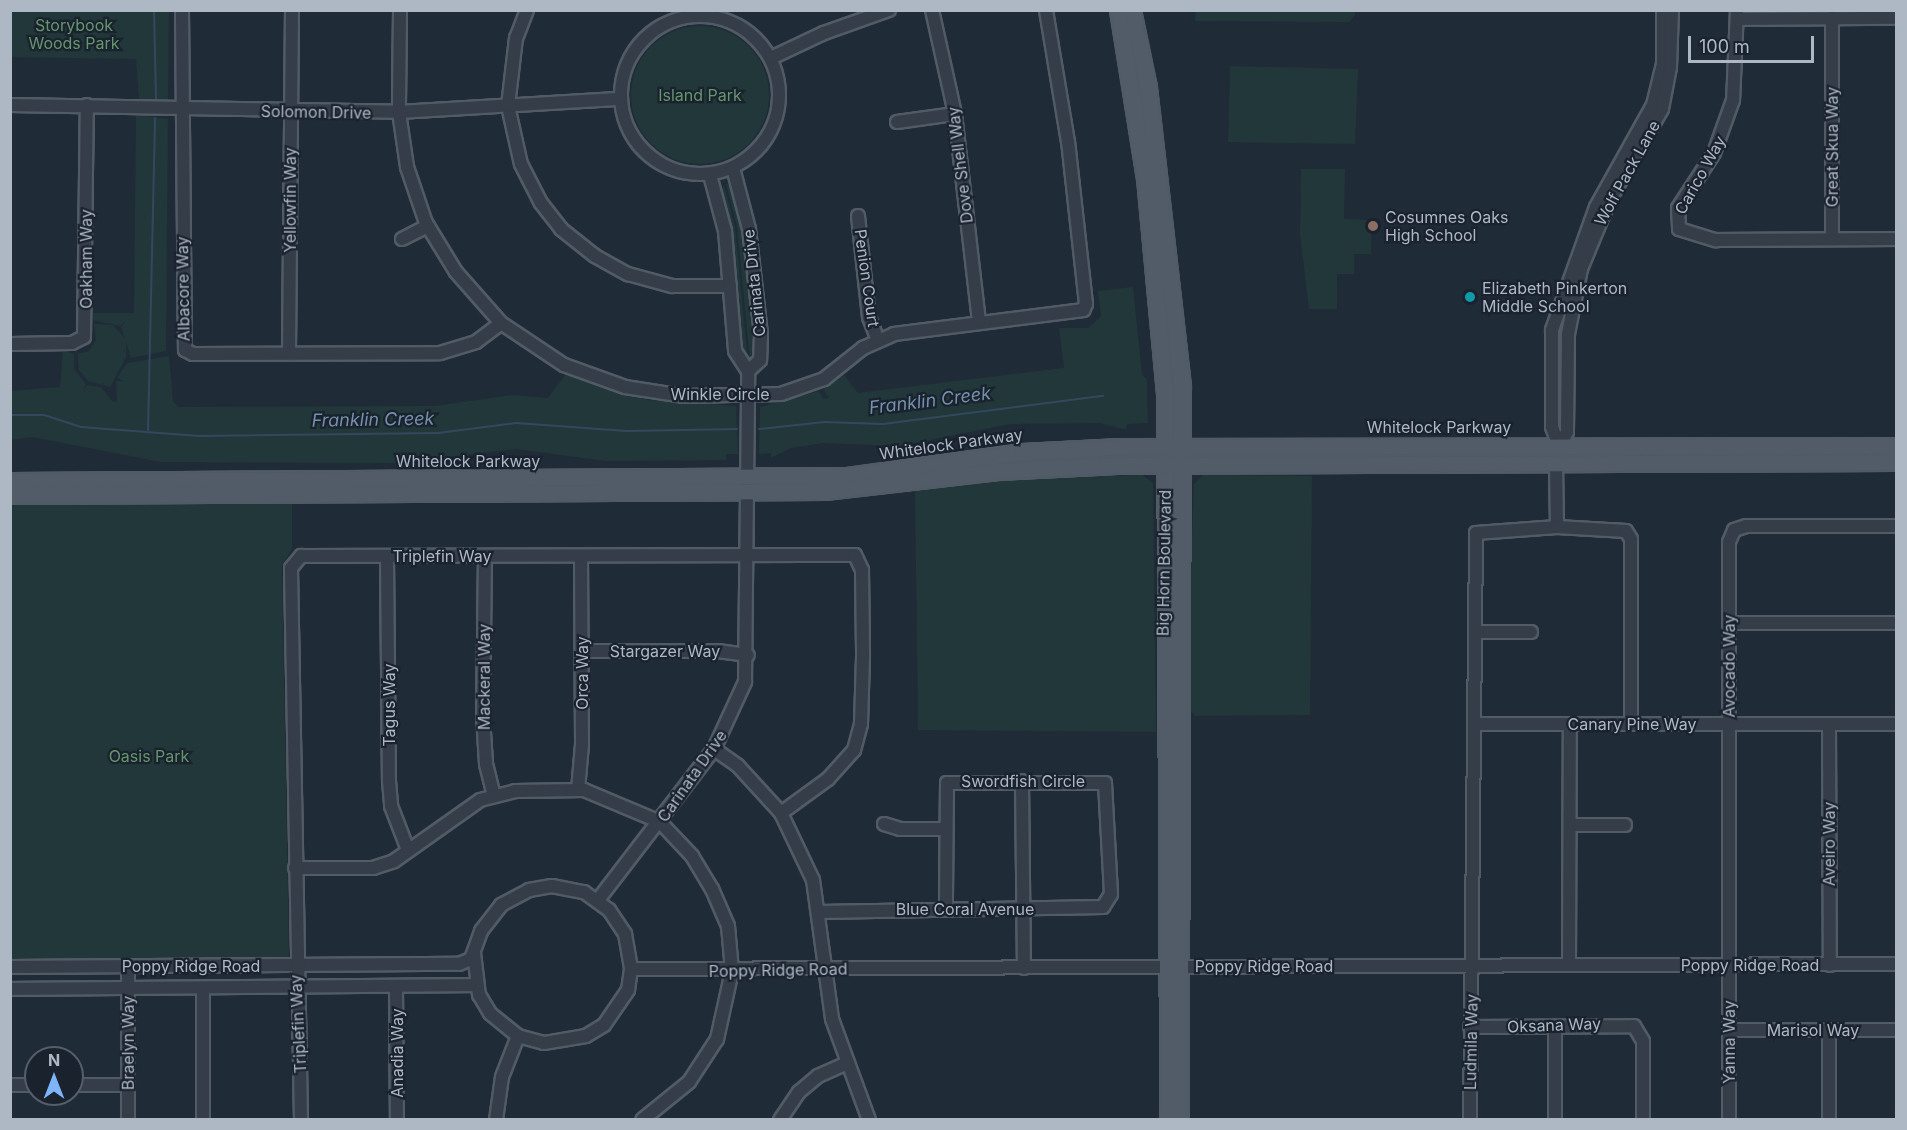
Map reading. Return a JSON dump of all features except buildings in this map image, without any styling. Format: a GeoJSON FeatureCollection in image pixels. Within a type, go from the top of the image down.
{"type":"FeatureCollection","features":[{"type":"Feature","properties":{"kind":"main road","name":"Big Horn Boulevard"},"geometry":{"type":"LineString","coordinates":[[1118,10],[1134,87],[1154,258],[1167,447],[1174,966],[1180,1119]]}},
{"type":"Feature","properties":{"kind":"main road","name":"Big Horn Boulevard"},"geometry":{"type":"LineString","coordinates":[[1132,10],[1148,87],[1180,349],[1184,447],[1174,966],[1168,1119]]}},
{"type":"Feature","properties":{"kind":"main road"},"geometry":{"type":"LineString","coordinates":[[1442,463],[1535,457],[1559,446],[1577,456],[1615,463]]}},
{"type":"Feature","properties":{"kind":"main road","name":"Whitelock Parkway"},"geometry":{"type":"LineString","coordinates":[[10,495],[748,485],[847,476],[1058,448],[1896,446]]}},
{"type":"Feature","properties":{"kind":"main road","name":"Whitelock Parkway"},"geometry":{"type":"LineString","coordinates":[[10,481],[748,485],[825,491],[998,471],[1167,465],[1896,462]]}},
{"type":"Feature","properties":{"kind":"street","name":"Albacore Way"},"geometry":{"type":"LineString","coordinates":[[182,10],[181,111],[185,350],[193,354],[440,352],[476,342],[501,323]]}},
{"type":"Feature","properties":{"kind":"street","name":"Yellowfin Way"},"geometry":{"type":"LineString","coordinates":[[289,353],[292,10]]}},
{"type":"Feature","properties":{"kind":"street","name":"Winkle Circle"},"geometry":{"type":"LineString","coordinates":[[400,10],[399,112],[407,167],[428,226],[456,272],[501,323],[564,364],[625,387],[684,396],[748,396],[804,388],[824,379],[878,340],[979,322],[1076,314],[1086,304],[1059,71],[1046,10]]}},
{"type":"Feature","properties":{"kind":"street"},"geometry":{"type":"LineString","coordinates":[[527,10],[516,38],[508,106],[521,164],[541,203],[561,229],[586,250],[628,274],[672,286],[730,286]]}},
{"type":"Feature","properties":{"kind":"street"},"geometry":{"type":"LineString","coordinates":[[771,58],[824,33],[889,10]]}},
{"type":"Feature","properties":{"kind":"street","name":"Dove Shell Way"},"geometry":{"type":"LineString","coordinates":[[932,10],[955,114],[979,322]]}},
{"type":"Feature","properties":{"kind":"street","name":"Wolf Pack Lane"},"geometry":{"type":"LineString","coordinates":[[1559,446],[1552,427],[1552,330],[1596,207],[1653,105],[1663,64],[1663,10]]}},
{"type":"Feature","properties":{"kind":"street","name":"Wolf Pack Lane"},"geometry":{"type":"LineString","coordinates":[[1559,446],[1568,427],[1569,323],[1581,269],[1610,199],[1662,109],[1670,67],[1671,10]]}},
{"type":"Feature","properties":{"kind":"street"},"geometry":{"type":"LineString","coordinates":[[697,13],[719,18],[743,29],[771,58],[779,89],[774,124],[759,149],[733,168],[711,175],[682,173],[649,157],[629,131],[621,99],[622,80],[635,49],[647,36],[676,15],[697,13]]}},
{"type":"Feature","properties":{"kind":"street"},"geometry":{"type":"LineString","coordinates":[[1737,15],[1896,18]]}},
{"type":"Feature","properties":{"kind":"street","name":"Carico Way"},"geometry":{"type":"LineString","coordinates":[[1737,15],[1736,80],[1725,129],[1678,208],[1676,223],[1704,239],[1896,239]]}},
{"type":"Feature","properties":{"kind":"street","name":"Great Skua Way"},"geometry":{"type":"LineString","coordinates":[[1832,18],[1832,239]]}},
{"type":"Feature","properties":{"kind":"street","name":"Solomon Drive"},"geometry":{"type":"LineString","coordinates":[[10,105],[87,105],[181,111],[399,112],[621,99]]}},
{"type":"Feature","properties":{"kind":"street","name":"Oakham Way"},"geometry":{"type":"LineString","coordinates":[[10,344],[72,343],[84,338],[87,105]]}},
{"type":"Feature","properties":{"kind":"street"},"geometry":{"type":"LineString","coordinates":[[897,122],[955,114]]}},
{"type":"Feature","properties":{"kind":"street","name":"Carinata Drive"},"geometry":{"type":"LineString","coordinates":[[733,168],[749,229],[761,335],[760,360],[748,371]]}},
{"type":"Feature","properties":{"kind":"street","name":"Carinata Drive"},"geometry":{"type":"LineString","coordinates":[[598,900],[714,749],[733,715],[748,655],[750,553],[748,371],[735,351],[724,231],[711,175]]}},
{"type":"Feature","properties":{"kind":"street","name":"Penion Court"},"geometry":{"type":"LineString","coordinates":[[858,216],[869,316],[878,340]]}},
{"type":"Feature","properties":{"kind":"street"},"geometry":{"type":"LineString","coordinates":[[402,239],[428,226]]}},
{"type":"Feature","properties":{"kind":"street"},"geometry":{"type":"LineString","coordinates":[[1556,463],[1557,527],[1617,527],[1626,531],[1631,540],[1631,724]]}},
{"type":"Feature","properties":{"kind":"street","name":"Avocado Way"},"geometry":{"type":"LineString","coordinates":[[1729,965],[1729,542],[1734,530],[1746,526],[1896,526]]}},
{"type":"Feature","properties":{"kind":"street","name":"Ludmila Way"},"geometry":{"type":"LineString","coordinates":[[1470,1119],[1476,533],[1557,527]]}},
{"type":"Feature","properties":{"kind":"street","name":"Triplefin Way"},"geometry":{"type":"LineString","coordinates":[[301,1119],[296,987],[291,568],[301,556],[581,556],[750,553],[845,553],[855,555],[862,570],[861,724],[854,750],[828,779],[781,813]]}},
{"type":"Feature","properties":{"kind":"street","name":"Tagus Way"},"geometry":{"type":"LineString","coordinates":[[387,556],[389,781],[391,806],[408,850]]}},
{"type":"Feature","properties":{"kind":"street","name":"Mackeral Way"},"geometry":{"type":"LineString","coordinates":[[485,556],[483,717],[486,764],[495,796]]}},
{"type":"Feature","properties":{"kind":"street","name":"Orca Way"},"geometry":{"type":"LineString","coordinates":[[578,790],[582,651],[581,556]]}},
{"type":"Feature","properties":{"kind":"street"},"geometry":{"type":"LineString","coordinates":[[1729,623],[1896,623]]}},
{"type":"Feature","properties":{"kind":"street"},"geometry":{"type":"LineString","coordinates":[[1476,632],[1531,632]]}},
{"type":"Feature","properties":{"kind":"street","name":"Stargazer Way"},"geometry":{"type":"LineString","coordinates":[[582,651],[718,651],[748,655]]}},
{"type":"Feature","properties":{"kind":"street","name":"Canary Pine Way"},"geometry":{"type":"LineString","coordinates":[[1475,724],[1896,724]]}},
{"type":"Feature","properties":{"kind":"street"},"geometry":{"type":"LineString","coordinates":[[1569,965],[1570,724]]}},
{"type":"Feature","properties":{"kind":"street","name":"Aveiro Way"},"geometry":{"type":"LineString","coordinates":[[1829,724],[1830,965]]}},
{"type":"Feature","properties":{"kind":"street"},"geometry":{"type":"LineString","coordinates":[[714,749],[738,766],[781,813],[813,880],[828,970],[832,1019],[869,1119]]}},
{"type":"Feature","properties":{"kind":"street"},"geometry":{"type":"LineString","coordinates":[[1022,781],[1024,968]]}},
{"type":"Feature","properties":{"kind":"street","name":"Swordfish Circle"},"geometry":{"type":"LineString","coordinates":[[945,909],[947,783],[1022,781],[1105,783],[1109,790],[1108,902]]}},
{"type":"Feature","properties":{"kind":"street"},"geometry":{"type":"LineString","coordinates":[[295,868],[373,868],[408,850],[480,800],[515,791],[578,790],[660,822],[692,856],[712,889],[728,926],[732,971],[717,1039],[689,1082],[642,1119]]}},
{"type":"Feature","properties":{"kind":"street"},"geometry":{"type":"LineString","coordinates":[[884,824],[900,829],[945,829]]}},
{"type":"Feature","properties":{"kind":"street"},"geometry":{"type":"LineString","coordinates":[[1570,825],[1625,825]]}},
{"type":"Feature","properties":{"kind":"street"},"geometry":{"type":"LineString","coordinates":[[561,886],[598,900],[625,934],[632,969],[618,1009],[586,1036],[544,1043],[518,1036],[490,1013],[476,985],[474,953],[489,917],[521,892],[561,886]]}},
{"type":"Feature","properties":{"kind":"street","name":"Blue Coral Avenue"},"geometry":{"type":"LineString","coordinates":[[819,912],[1096,908],[1108,902]]}},
{"type":"Feature","properties":{"kind":"street","name":"Poppy Ridge Road"},"geometry":{"type":"LineString","coordinates":[[10,967],[459,964],[474,953]]}},
{"type":"Feature","properties":{"kind":"street","name":"Poppy Ridge Road"},"geometry":{"type":"LineString","coordinates":[[632,969],[732,971],[1174,966],[1896,964]]}},
{"type":"Feature","properties":{"kind":"street","name":"Yanna Way"},"geometry":{"type":"LineString","coordinates":[[1729,965],[1729,1119]]}},
{"type":"Feature","properties":{"kind":"street","name":"Braelyn Way"},"geometry":{"type":"LineString","coordinates":[[128,1119],[129,967]]}},
{"type":"Feature","properties":{"kind":"street","name":"Poppy Ridge Road"},"geometry":{"type":"LineString","coordinates":[[10,989],[476,985]]}},
{"type":"Feature","properties":{"kind":"street","name":"Anadia Way"},"geometry":{"type":"LineString","coordinates":[[396,986],[397,1119]]}},
{"type":"Feature","properties":{"kind":"street"},"geometry":{"type":"LineString","coordinates":[[203,988],[203,1119]]}},
{"type":"Feature","properties":{"kind":"street","name":"Oksana Way"},"geometry":{"type":"LineString","coordinates":[[1470,1027],[1555,1027],[1627,1023],[1637,1028],[1643,1041],[1643,1119]]}},
{"type":"Feature","properties":{"kind":"street"},"geometry":{"type":"LineString","coordinates":[[1555,1027],[1555,1119]]}},
{"type":"Feature","properties":{"kind":"street","name":"Marisol Way"},"geometry":{"type":"LineString","coordinates":[[1729,1030],[1896,1030]]}},
{"type":"Feature","properties":{"kind":"street"},"geometry":{"type":"LineString","coordinates":[[1828,1030],[1829,1119]]}},
{"type":"Feature","properties":{"kind":"street"},"geometry":{"type":"LineString","coordinates":[[496,1119],[502,1077],[518,1036]]}},
{"type":"Feature","properties":{"kind":"street"},"geometry":{"type":"LineString","coordinates":[[780,1119],[799,1092],[818,1076],[847,1063]]}},
{"type":"Feature","properties":{"kind":"street"},"geometry":{"type":"LineString","coordinates":[[84,1085],[128,1085]]}},
{"type":"Feature","properties":{"kind":"green space"},"geometry":{"type":"Polygon","coordinates":[[[1355,10],[1355,15],[1349,22],[1195,21],[1196,11],[1355,10]]]}},
{"type":"Feature","properties":{"kind":"green space","name":"Storybook Woods Park"},"geometry":{"type":"Polygon","coordinates":[[[10,11],[169,11],[168,102],[139,99],[136,59],[11,57],[10,11]]]}},
{"type":"Feature","properties":{"kind":"green space","name":"Island Park"},"geometry":{"type":"Polygon","coordinates":[[[700,26],[726,32],[749,46],[763,69],[769,95],[763,121],[749,144],[726,158],[700,164],[674,158],[651,144],[637,121],[631,95],[637,69],[651,46],[674,32],[700,26]]]}},
{"type":"Feature","properties":{"kind":"green space"},"geometry":{"type":"Polygon","coordinates":[[[1230,66],[1358,69],[1355,144],[1228,142],[1230,66]]]}},
{"type":"Feature","properties":{"kind":"green space"},"geometry":{"type":"Polygon","coordinates":[[[136,115],[168,119],[166,351],[131,358],[121,327],[126,321],[120,326],[93,320],[93,313],[134,313],[136,115]]]}},
{"type":"Feature","properties":{"kind":"green space"},"geometry":{"type":"Polygon","coordinates":[[[1301,169],[1345,169],[1344,219],[1371,220],[1371,254],[1354,254],[1354,274],[1337,274],[1337,309],[1309,309],[1300,234],[1301,169]]]}},
{"type":"Feature","properties":{"kind":"green space"},"geometry":{"type":"Polygon","coordinates":[[[726,184],[732,185],[743,223],[755,335],[750,361],[737,226],[726,184]]]}},
{"type":"Feature","properties":{"kind":"green space"},"geometry":{"type":"Polygon","coordinates":[[[724,185],[735,227],[748,362],[741,354],[720,193],[724,185]]]}},
{"type":"Feature","properties":{"kind":"green space"},"geometry":{"type":"Polygon","coordinates":[[[1133,287],[1142,375],[1147,379],[1148,423],[1127,424],[1126,430],[1100,423],[1010,424],[899,446],[823,443],[791,448],[771,458],[771,453],[759,454],[760,407],[819,391],[823,399],[829,398],[823,389],[844,375],[858,393],[1064,368],[1059,328],[1088,328],[1101,316],[1098,291],[1133,287]]]}},
{"type":"Feature","properties":{"kind":"green space"},"geometry":{"type":"Polygon","coordinates":[[[94,324],[113,325],[126,340],[126,357],[110,387],[88,381],[79,370],[78,354],[89,351],[96,340],[94,324]]]}},
{"type":"Feature","properties":{"kind":"green space"},"geometry":{"type":"Polygon","coordinates":[[[63,350],[74,354],[74,369],[86,384],[83,390],[87,385],[101,387],[113,402],[117,401],[116,381],[124,381],[117,378],[127,363],[169,356],[173,402],[179,407],[435,406],[512,395],[548,398],[566,374],[648,400],[736,406],[738,454],[726,454],[726,460],[606,461],[516,449],[396,463],[161,462],[32,437],[11,440],[11,391],[60,387],[63,350]]]}},
{"type":"Feature","properties":{"kind":"green space"},"geometry":{"type":"Polygon","coordinates":[[[1142,475],[1153,483],[1156,732],[918,730],[915,488],[991,479],[1142,475]]]}},
{"type":"Feature","properties":{"kind":"green space"},"geometry":{"type":"Polygon","coordinates":[[[1203,475],[1312,476],[1310,715],[1195,716],[1186,705],[1194,484],[1203,475]]]}},
{"type":"Feature","properties":{"kind":"green space","name":"Oasis Park"},"geometry":{"type":"Polygon","coordinates":[[[292,498],[292,549],[282,565],[289,959],[11,965],[11,500],[292,498]]]}},
{"type":"Feature","properties":{"kind":"waterway"},"geometry":{"type":"LineString","coordinates":[[154,10],[156,101]]}},
{"type":"Feature","properties":{"kind":"waterway"},"geometry":{"type":"LineString","coordinates":[[148,430],[155,118]]}},
{"type":"Feature","properties":{"kind":"waterway","name":"Franklin Creek"},"geometry":{"type":"LineString","coordinates":[[759,429],[825,422],[883,424],[1103,396]]}},
{"type":"Feature","properties":{"kind":"waterway","name":"Franklin Creek"},"geometry":{"type":"LineString","coordinates":[[10,415],[44,415],[81,427],[199,436],[438,433],[516,423],[627,431],[737,429]]}},
{"type":"Feature","properties":{"kind":"place","name":"Cosumnes Oaks High School"},"geometry":{"type":"Point","coordinates":[1373,226]}},
{"type":"Feature","properties":{"kind":"place","name":"Elizabeth Pinkerton Middle School"},"geometry":{"type":"Point","coordinates":[1470,297]}}]}
